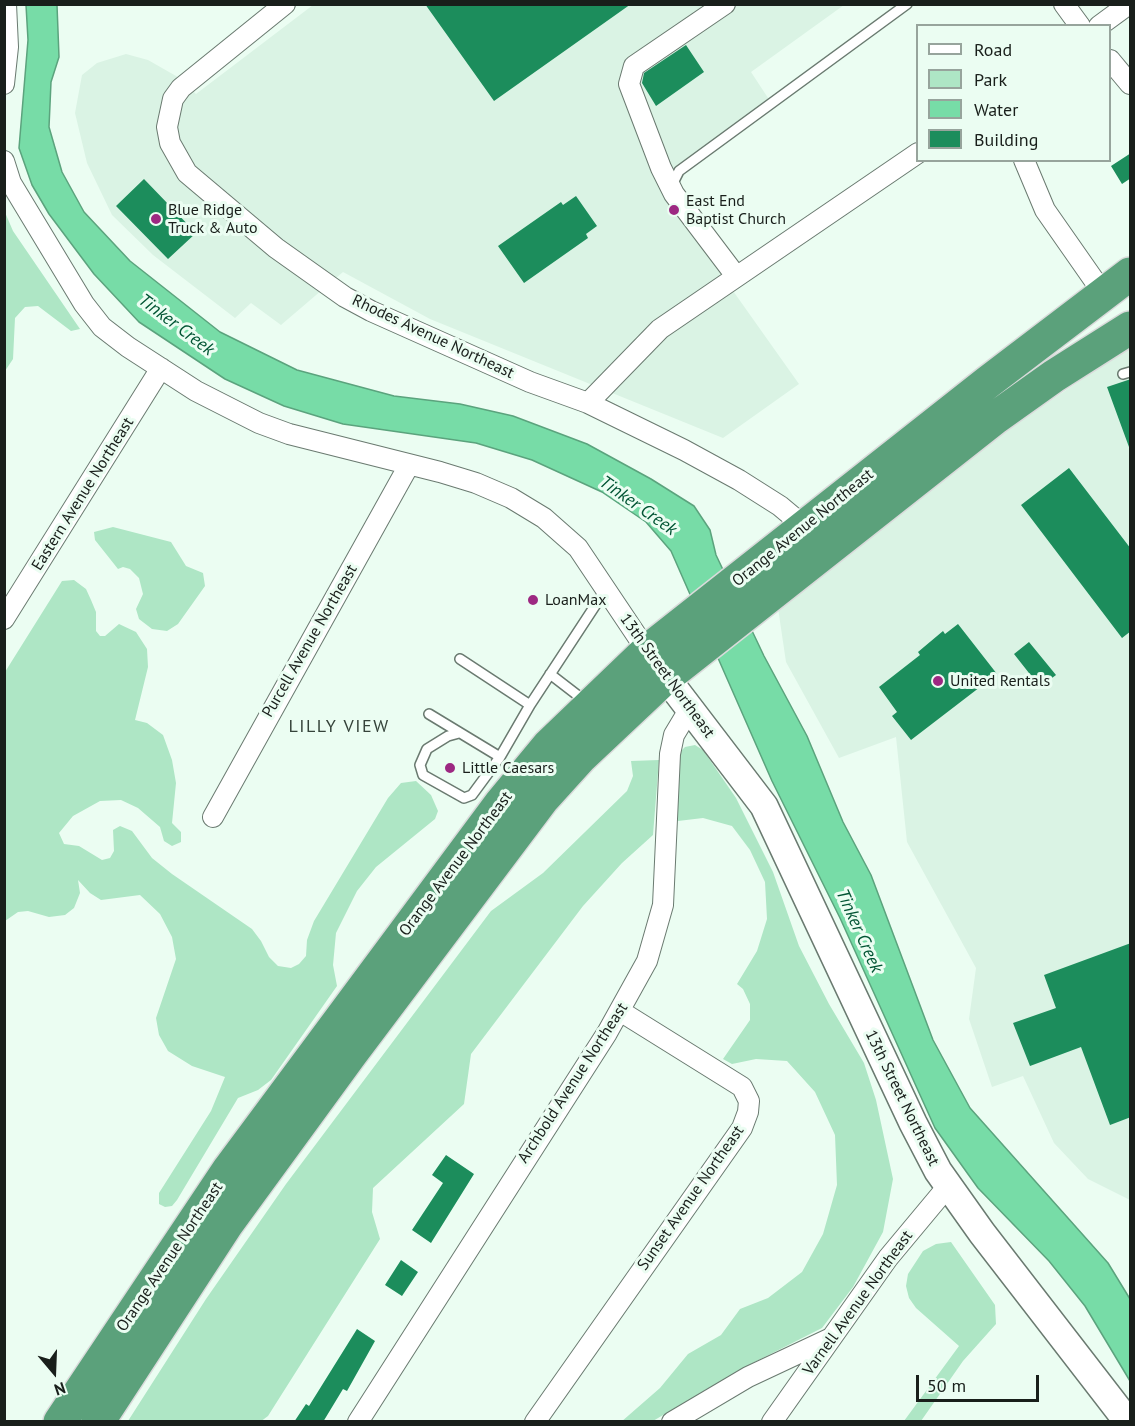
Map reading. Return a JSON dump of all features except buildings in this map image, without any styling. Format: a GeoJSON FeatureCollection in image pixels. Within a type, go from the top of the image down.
{"type":"FeatureCollection","features":[{"type":"Feature","properties":{"kind":"highway","name":"Orange Avenue Northeast"},"geometry":{"type":"LineString","coordinates":[[60,1422],[123,1354],[227,1224],[338,1046],[523,775],[589,705],[646,651],[1103,293],[1131,274]]}},
{"type":"Feature","properties":{"kind":"highway","name":"Orange Avenue Northeast"},"geometry":{"type":"LineString","coordinates":[[338,1046],[542,800],[611,726],[665,678],[995,418],[1054,376],[1131,328]]}},
{"type":"Feature","properties":{"kind":"highway","name":"Orange Avenue Northeast"},"geometry":{"type":"LineString","coordinates":[[98,1422],[123,1354]]}},
{"type":"Feature","properties":{"kind":"street"},"geometry":{"type":"LineString","coordinates":[[4,84],[8,47],[6,4]]}},
{"type":"Feature","properties":{"kind":"street","name":"Rhodes Avenue Northeast"},"geometry":{"type":"LineString","coordinates":[[285,4],[181,88],[173,99],[167,127],[170,143],[187,173],[276,248],[345,297],[371,311],[530,382],[588,403],[740,480],[805,526],[830,549]]}},
{"type":"Feature","properties":{"kind":"street"},"geometry":{"type":"LineString","coordinates":[[725,4],[634,66],[629,84],[674,194],[736,276]]}},
{"type":"Feature","properties":{"kind":"street"},"geometry":{"type":"LineString","coordinates":[[1064,4],[1079,24]]}},
{"type":"Feature","properties":{"kind":"street"},"geometry":{"type":"LineString","coordinates":[[1102,24],[1129,4]]}},
{"type":"Feature","properties":{"kind":"street"},"geometry":{"type":"LineString","coordinates":[[1111,61],[1131,84]]}},
{"type":"Feature","properties":{"kind":"street"},"geometry":{"type":"LineString","coordinates":[[588,403],[660,329],[916,154]]}},
{"type":"Feature","properties":{"kind":"street","name":"13th Street Northeast"},"geometry":{"type":"LineString","coordinates":[[4,161],[16,192],[84,304],[102,327],[161,368],[223,406],[289,434],[476,483],[544,518],[578,548],[665,678],[734,765],[777,830],[913,1124],[948,1186],[1128,1422]]}},
{"type":"Feature","properties":{"kind":"street"},"geometry":{"type":"LineString","coordinates":[[1025,162],[1045,210],[1103,293]]}},
{"type":"Feature","properties":{"kind":"street","name":"Eastern Avenue Northeast"},"geometry":{"type":"LineString","coordinates":[[4,619],[161,368]]}},
{"type":"Feature","properties":{"kind":"street","name":"Purcell Avenue Northeast"},"geometry":{"type":"LineString","coordinates":[[213,817],[409,465]]}},
{"type":"Feature","properties":{"kind":"street","name":"Archbold Avenue Northeast"},"geometry":{"type":"LineString","coordinates":[[358,1422],[620,1011],[647,961],[661,915],[667,867],[670,754],[674,735],[689,710]]}},
{"type":"Feature","properties":{"kind":"street","name":"Sunset Avenue Northeast"},"geometry":{"type":"LineString","coordinates":[[535,1422],[736,1137],[748,1112],[749,1101],[742,1087],[620,1011]]}},
{"type":"Feature","properties":{"kind":"street","name":"Varnell Avenue Northeast"},"geometry":{"type":"LineString","coordinates":[[772,1422],[888,1258],[948,1186]]}},
{"type":"Feature","properties":{"kind":"street"},"geometry":{"type":"LineString","coordinates":[[672,1422],[748,1377],[832,1338]]}},
{"type":"Feature","properties":{"kind":"lane"},"geometry":{"type":"LineString","coordinates":[[674,194],[674,181],[679,171],[907,4]]}},
{"type":"Feature","properties":{"kind":"lane"},"geometry":{"type":"LineString","coordinates":[[459,733],[448,736],[427,749],[420,765],[423,775],[464,798],[472,795],[500,757],[530,705],[606,589]]}},
{"type":"Feature","properties":{"kind":"lane"},"geometry":{"type":"LineString","coordinates":[[460,659],[530,705]]}},
{"type":"Feature","properties":{"kind":"lane"},"geometry":{"type":"LineString","coordinates":[[550,674],[589,705]]}},
{"type":"Feature","properties":{"kind":"lane"},"geometry":{"type":"LineString","coordinates":[[429,714],[500,757]]}},
{"type":"Feature","properties":{"kind":"shaded area"},"geometry":{"type":"Polygon","coordinates":[[[313,5],[844,5],[751,72],[770,101],[673,171],[670,202],[799,384],[723,438],[430,319],[343,272],[281,325],[251,303],[235,318],[153,255],[112,215],[87,163],[75,113],[82,75],[97,63],[126,54],[148,60],[176,76],[196,94],[313,5]]]}},
{"type":"Feature","properties":{"kind":"shaded area"},"geometry":{"type":"Polygon","coordinates":[[[1130,347],[1130,1200],[1088,1179],[1054,1143],[1023,1076],[992,1087],[969,1019],[976,968],[907,842],[896,737],[839,758],[786,662],[778,608],[1004,432],[1130,347]]]}},
{"type":"Feature","properties":{"kind":"green space"},"geometry":{"type":"Polygon","coordinates":[[[4,210],[13,231],[80,329],[71,331],[38,306],[25,307],[15,318],[13,359],[5,371],[4,210]]]}},
{"type":"Feature","properties":{"kind":"green space"},"geometry":{"type":"Polygon","coordinates":[[[113,527],[171,542],[186,566],[203,573],[205,586],[178,624],[167,631],[152,629],[139,619],[136,609],[143,594],[139,578],[130,569],[123,567],[118,569],[95,540],[94,532],[113,527]]]}},
{"type":"Feature","properties":{"kind":"green space"},"geometry":{"type":"Polygon","coordinates":[[[74,580],[86,589],[96,612],[96,631],[100,636],[105,636],[119,624],[136,632],[147,649],[148,667],[135,720],[147,723],[163,735],[172,760],[176,783],[172,823],[181,832],[181,842],[172,846],[164,841],[160,827],[138,808],[121,800],[100,801],[73,816],[59,833],[64,844],[79,846],[102,860],[110,858],[114,851],[113,830],[120,826],[132,831],[152,858],[252,929],[269,957],[278,966],[291,968],[299,964],[306,956],[307,940],[314,921],[388,798],[401,783],[416,781],[431,795],[438,811],[435,819],[376,867],[357,891],[336,933],[333,965],[337,986],[271,1080],[258,1090],[238,1098],[172,1206],[165,1207],[159,1204],[159,1193],[211,1111],[225,1077],[192,1066],[168,1051],[159,1035],[156,1018],[176,959],[172,937],[160,914],[140,895],[101,900],[90,893],[78,880],[80,893],[74,908],[65,915],[49,917],[28,911],[18,912],[5,921],[5,672],[62,581],[74,580]]]}},
{"type":"Feature","properties":{"kind":"green space"},"geometry":{"type":"Polygon","coordinates":[[[695,745],[703,750],[736,798],[773,872],[799,946],[829,1004],[864,1063],[876,1100],[893,1179],[883,1232],[853,1287],[822,1328],[739,1370],[653,1421],[621,1422],[660,1388],[688,1354],[721,1335],[740,1309],[768,1298],[802,1272],[823,1234],[837,1185],[835,1135],[815,1092],[787,1061],[756,1059],[732,1064],[723,1059],[750,1020],[750,1004],[743,989],[737,984],[757,951],[767,919],[765,882],[750,850],[732,826],[703,818],[678,821],[674,813],[679,753],[685,747],[695,745]]]}},
{"type":"Feature","properties":{"kind":"green space"},"geometry":{"type":"Polygon","coordinates":[[[659,760],[653,835],[622,863],[583,906],[471,1054],[464,1104],[373,1188],[372,1212],[380,1239],[268,1416],[260,1422],[128,1421],[206,1299],[286,1184],[491,911],[543,873],[627,791],[633,776],[631,761],[659,760]]]}},
{"type":"Feature","properties":{"kind":"green space"},"geometry":{"type":"Polygon","coordinates":[[[951,1242],[995,1305],[996,1324],[963,1361],[921,1421],[904,1421],[959,1346],[916,1308],[909,1298],[906,1286],[908,1274],[923,1251],[936,1244],[951,1242]]]}},
{"type":"Feature","properties":{"kind":"water","name":"Tinker Creek"},"geometry":{"type":"Polygon","coordinates":[[[26,5],[57,5],[59,57],[51,82],[49,127],[62,172],[84,212],[130,261],[220,332],[297,370],[394,396],[460,404],[513,416],[587,444],[651,479],[694,506],[710,530],[716,555],[764,656],[807,736],[843,822],[871,875],[933,1040],[970,1108],[1108,1263],[1130,1299],[1130,1381],[1085,1306],[1049,1261],[978,1188],[935,1128],[840,918],[772,781],[671,551],[646,522],[602,492],[532,460],[476,443],[343,424],[284,406],[225,379],[139,322],[94,274],[49,214],[32,185],[19,148],[28,40],[26,5]]]}},
{"type":"Feature","properties":{"kind":"place","name":"East End Baptist Church"},"geometry":{"type":"Point","coordinates":[674,210]}},
{"type":"Feature","properties":{"kind":"place","name":"Blue Ridge Truck & Auto"},"geometry":{"type":"Point","coordinates":[156,219]}},
{"type":"Feature","properties":{"kind":"place","name":"LoanMax"},"geometry":{"type":"Point","coordinates":[533,600]}},
{"type":"Feature","properties":{"kind":"place","name":"United Rentals"},"geometry":{"type":"Point","coordinates":[938,681]}},
{"type":"Feature","properties":{"kind":"place","name":"Little Caesars"},"geometry":{"type":"Point","coordinates":[450,768]}},
{"type":"Feature","properties":{"kind":"district","name":"LILLY VIEW"},"geometry":{"type":"Point","coordinates":[339,727]}}]}
